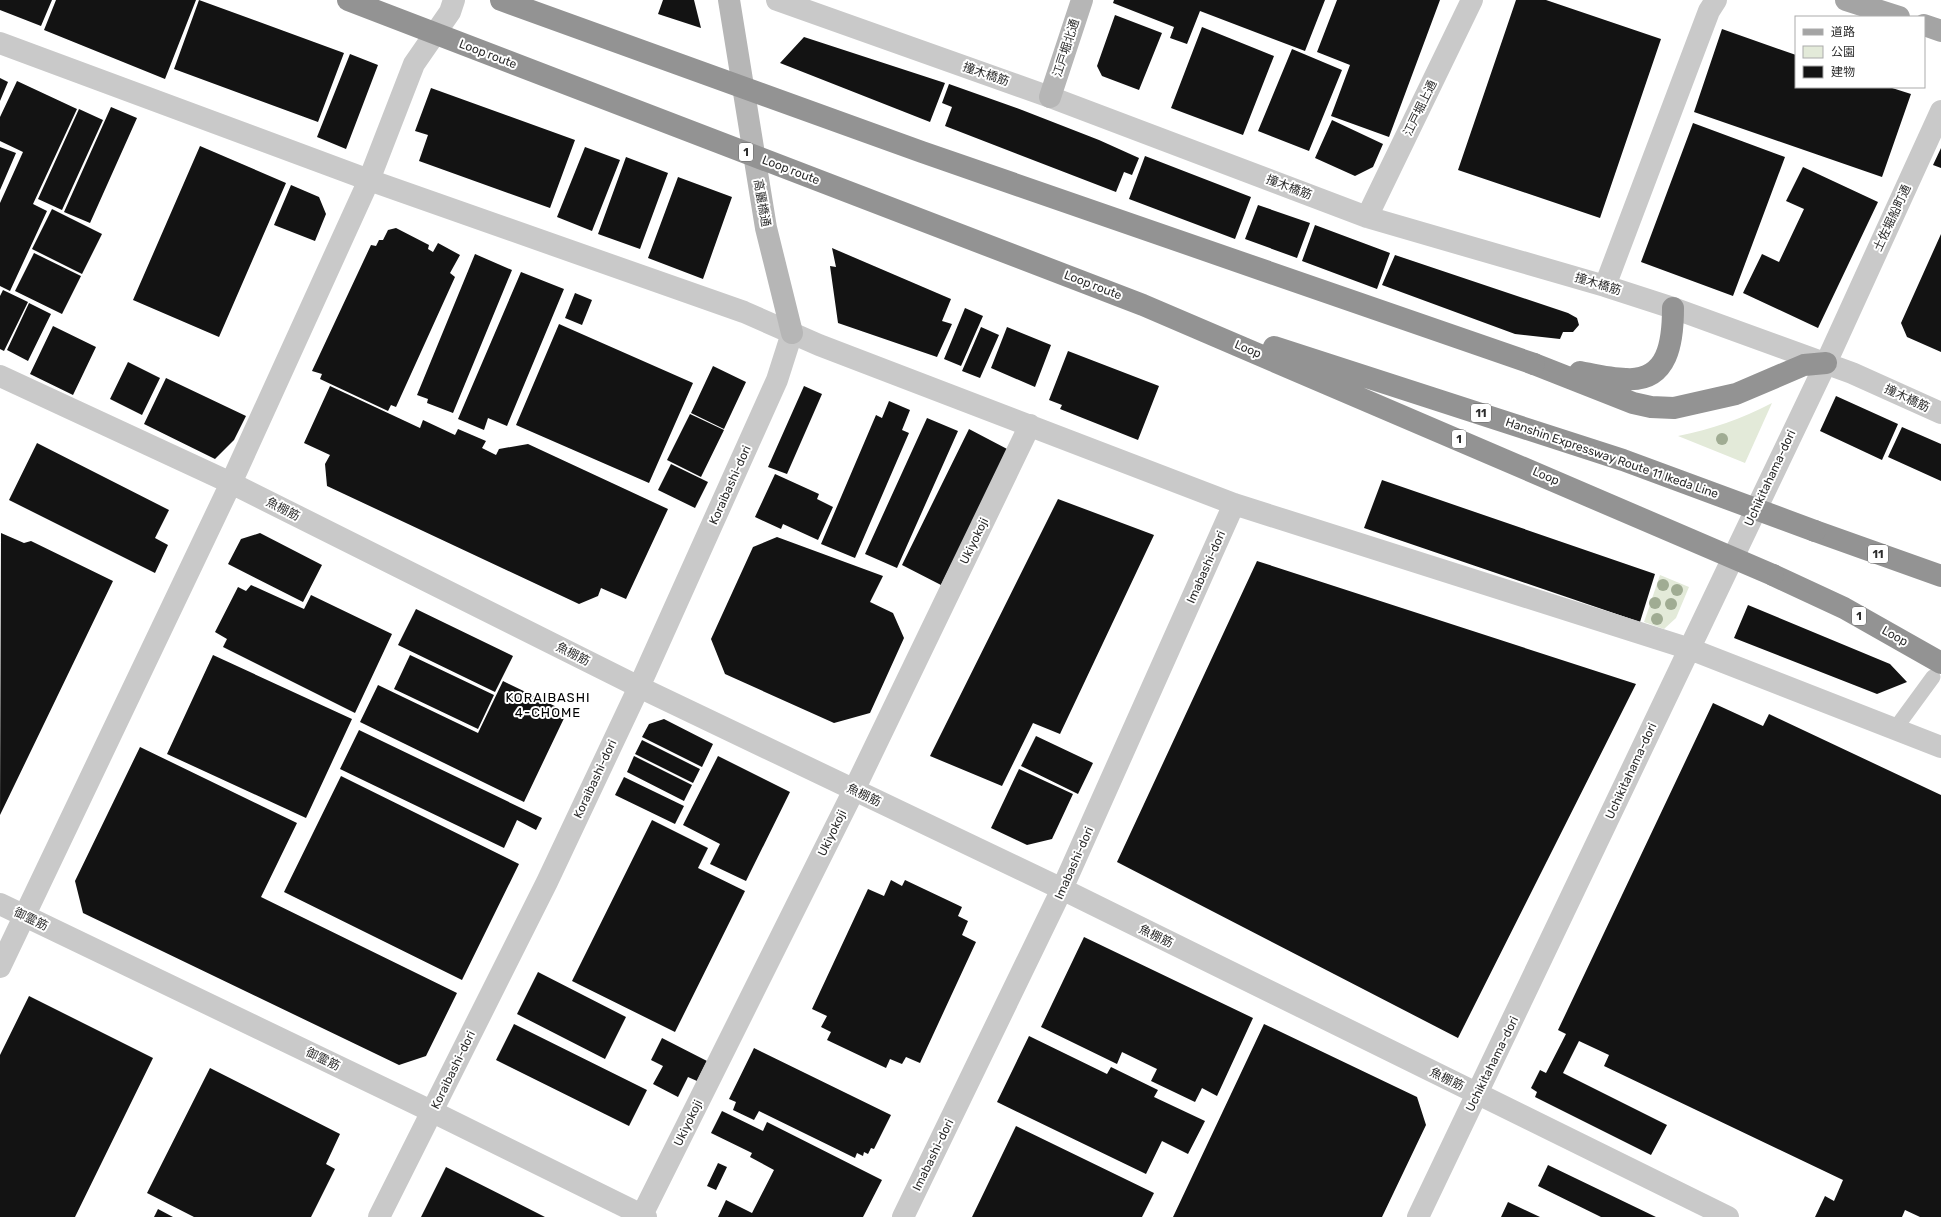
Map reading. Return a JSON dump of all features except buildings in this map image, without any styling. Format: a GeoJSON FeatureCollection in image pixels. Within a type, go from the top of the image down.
{"type":"FeatureCollection","features":[{"type":"Feature","properties":{"kind":"highway","name":"Loop route"},"geometry":{"type":"LineString","coordinates":[[348,0],[1144,305]]}},
{"type":"Feature","properties":{"kind":"highway"},"geometry":{"type":"LineString","coordinates":[[501,0],[922,152],[1534,364],[1633,403],[1651,407],[1674,408],[1736,394],[1817,359]]}},
{"type":"Feature","properties":{"kind":"highway","name":"Hanshin Expressway Route 11 Ikeda Line"},"geometry":{"type":"LineString","coordinates":[[1144,305],[1546,434],[1718,494],[1875,554],[1941,576]]}},
{"type":"Feature","properties":{"kind":"highway","name":"Loop"},"geometry":{"type":"LineString","coordinates":[[1144,305],[1773,575],[1844,608],[1937,670]]}},
{"type":"Feature","properties":{"kind":"highway"},"geometry":{"type":"LineString","coordinates":[[1534,364],[1628,380],[1648,376],[1662,364],[1671,347],[1673,308]]}},
{"type":"Feature","properties":{"kind":"main road"},"geometry":{"type":"LineString","coordinates":[[1846,0],[1896,16]]}},
{"type":"Feature","properties":{"kind":"main road"},"geometry":{"type":"LineString","coordinates":[[1925,25],[1941,31]]}},
{"type":"Feature","properties":{"kind":"street"},"geometry":{"type":"LineString","coordinates":[[0,967],[232,483],[369,180],[414,64],[450,12],[454,0]]}},
{"type":"Feature","properties":{"kind":"street","name":"高麗橋通"},"geometry":{"type":"LineString","coordinates":[[729,0],[766,228],[792,333]]}},
{"type":"Feature","properties":{"kind":"street","name":"撞木橋筋"},"geometry":{"type":"LineString","coordinates":[[777,0],[1050,97],[1367,217],[1606,286],[1817,359],[1941,413]]}},
{"type":"Feature","properties":{"kind":"street","name":"江戸堀北通"},"geometry":{"type":"LineString","coordinates":[[1050,97],[1082,0]]}},
{"type":"Feature","properties":{"kind":"street","name":"江戸堀上通"},"geometry":{"type":"LineString","coordinates":[[1367,217],[1472,0]]}},
{"type":"Feature","properties":{"kind":"street"},"geometry":{"type":"LineString","coordinates":[[1606,286],[1709,11],[1716,0]]}},
{"type":"Feature","properties":{"kind":"street"},"geometry":{"type":"LineString","coordinates":[[0,43],[369,180],[744,312],[819,345],[1234,504],[1690,649],[1941,747]]}},
{"type":"Feature","properties":{"kind":"street","name":"土佐堀船町通"},"geometry":{"type":"LineString","coordinates":[[1843,325],[1941,111]]}},
{"type":"Feature","properties":{"kind":"street","name":"Uchikitahama-dori"},"geometry":{"type":"LineString","coordinates":[[1418,1217],[1690,649],[1817,359],[1843,325]]}},
{"type":"Feature","properties":{"kind":"street","name":"Koraibashi-dori"},"geometry":{"type":"LineString","coordinates":[[379,1217],[544,888],[639,687],[777,380],[792,333]]}},
{"type":"Feature","properties":{"kind":"street","name":"魚棚筋"},"geometry":{"type":"LineString","coordinates":[[0,376],[232,483],[639,687],[1062,889],[1728,1217]]}},
{"type":"Feature","properties":{"kind":"street","name":"Ukiyokoji"},"geometry":{"type":"LineString","coordinates":[[643,1216],[854,790],[1030,425]]}},
{"type":"Feature","properties":{"kind":"street","name":"Imabashi-dori"},"geometry":{"type":"LineString","coordinates":[[903,1217],[1062,889],[1234,504]]}},
{"type":"Feature","properties":{"kind":"street","name":"御霊筋"},"geometry":{"type":"LineString","coordinates":[[0,904],[432,1112],[643,1216]]}},
{"type":"Feature","properties":{"kind":"lane"},"geometry":{"type":"LineString","coordinates":[[1895,729],[1937,670]]}},
{"type":"Feature","properties":{"kind":"green space"},"geometry":{"type":"Polygon","coordinates":[[[1772,403],[1745,463],[1678,436],[1726,423],[1772,403]]]}},
{"type":"Feature","properties":{"kind":"green space"},"geometry":{"type":"Polygon","coordinates":[[[1660,575],[1689,587],[1676,618],[1664,629],[1644,622],[1660,575]]]}},
{"type":"Feature","properties":{"kind":"district","name":"KORAIBASHI 4-CHOME"},"geometry":{"type":"Point","coordinates":[548,704]}}]}
